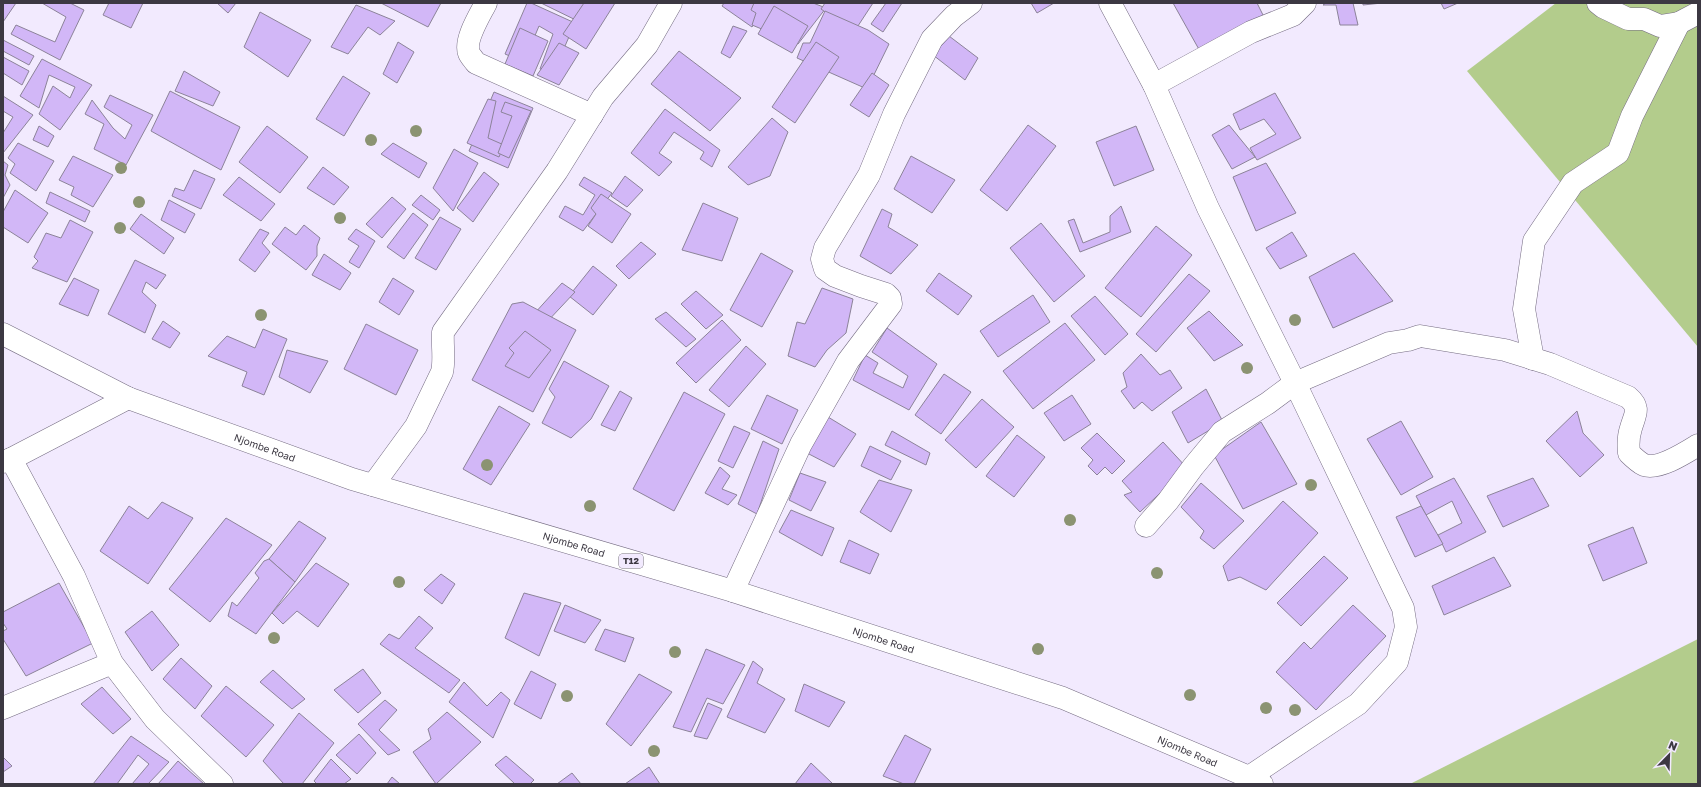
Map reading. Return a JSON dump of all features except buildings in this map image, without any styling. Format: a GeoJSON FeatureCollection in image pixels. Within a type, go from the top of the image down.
{"type":"FeatureCollection","features":[{"type":"Feature","properties":{"kind":"main road"},"geometry":{"type":"LineString","coordinates":[[486,3],[470,36],[468,45],[469,53],[476,63],[592,115]]}},
{"type":"Feature","properties":{"kind":"main road"},"geometry":{"type":"LineString","coordinates":[[374,485],[416,426],[442,372],[444,362],[442,345],[443,332],[557,171],[603,97],[647,45],[671,3]]}},
{"type":"Feature","properties":{"kind":"main road"},"geometry":{"type":"LineString","coordinates":[[733,591],[801,444],[848,361],[891,304],[890,298],[886,294],[861,286],[825,270],[822,259],[826,248],[869,175],[894,114],[932,39],[954,16],[971,3]]}},
{"type":"Feature","properties":{"kind":"main road"},"geometry":{"type":"LineString","coordinates":[[1110,3],[1154,85],[1208,208],[1295,383],[1403,608],[1406,627],[1397,662],[1358,704],[1256,780]]}},
{"type":"Feature","properties":{"kind":"main road"},"geometry":{"type":"LineString","coordinates":[[1154,85],[1251,32],[1293,15],[1305,3]]}},
{"type":"Feature","properties":{"kind":"main road"},"geometry":{"type":"LineString","coordinates":[[1598,3],[1628,19],[1644,19],[1660,26],[1679,23],[1698,13]]}},
{"type":"Feature","properties":{"kind":"main road"},"geometry":{"type":"LineString","coordinates":[[1532,359],[1524,309],[1534,241],[1573,183],[1618,154],[1632,116],[1679,23]]}},
{"type":"Feature","properties":{"kind":"main road","name":"Njombe Road"},"geometry":{"type":"LineString","coordinates":[[3,334],[128,398],[352,479],[733,591],[1063,698],[1256,780]]}},
{"type":"Feature","properties":{"kind":"main road"},"geometry":{"type":"LineString","coordinates":[[1146,526],[1168,501],[1193,467],[1222,432],[1268,404],[1295,383],[1390,342],[1408,340],[1420,336],[1505,350],[1550,364],[1628,396],[1636,406],[1636,415],[1627,443],[1629,453],[1644,465],[1654,465],[1666,462],[1698,445]]}},
{"type":"Feature","properties":{"kind":"main road"},"geometry":{"type":"LineString","coordinates":[[128,398],[7,460],[74,576],[112,663],[155,719],[222,784]]}},
{"type":"Feature","properties":{"kind":"main road"},"geometry":{"type":"LineString","coordinates":[[3,708],[112,663]]}},
{"type":"Feature","properties":{"kind":"green space"},"geometry":{"type":"Polygon","coordinates":[[[1556,3],[1698,3],[1698,347],[1467,71],[1556,3]]]}},
{"type":"Feature","properties":{"kind":"green space"},"geometry":{"type":"Polygon","coordinates":[[[1698,639],[1698,784],[1410,784],[1698,639]]]}}]}
